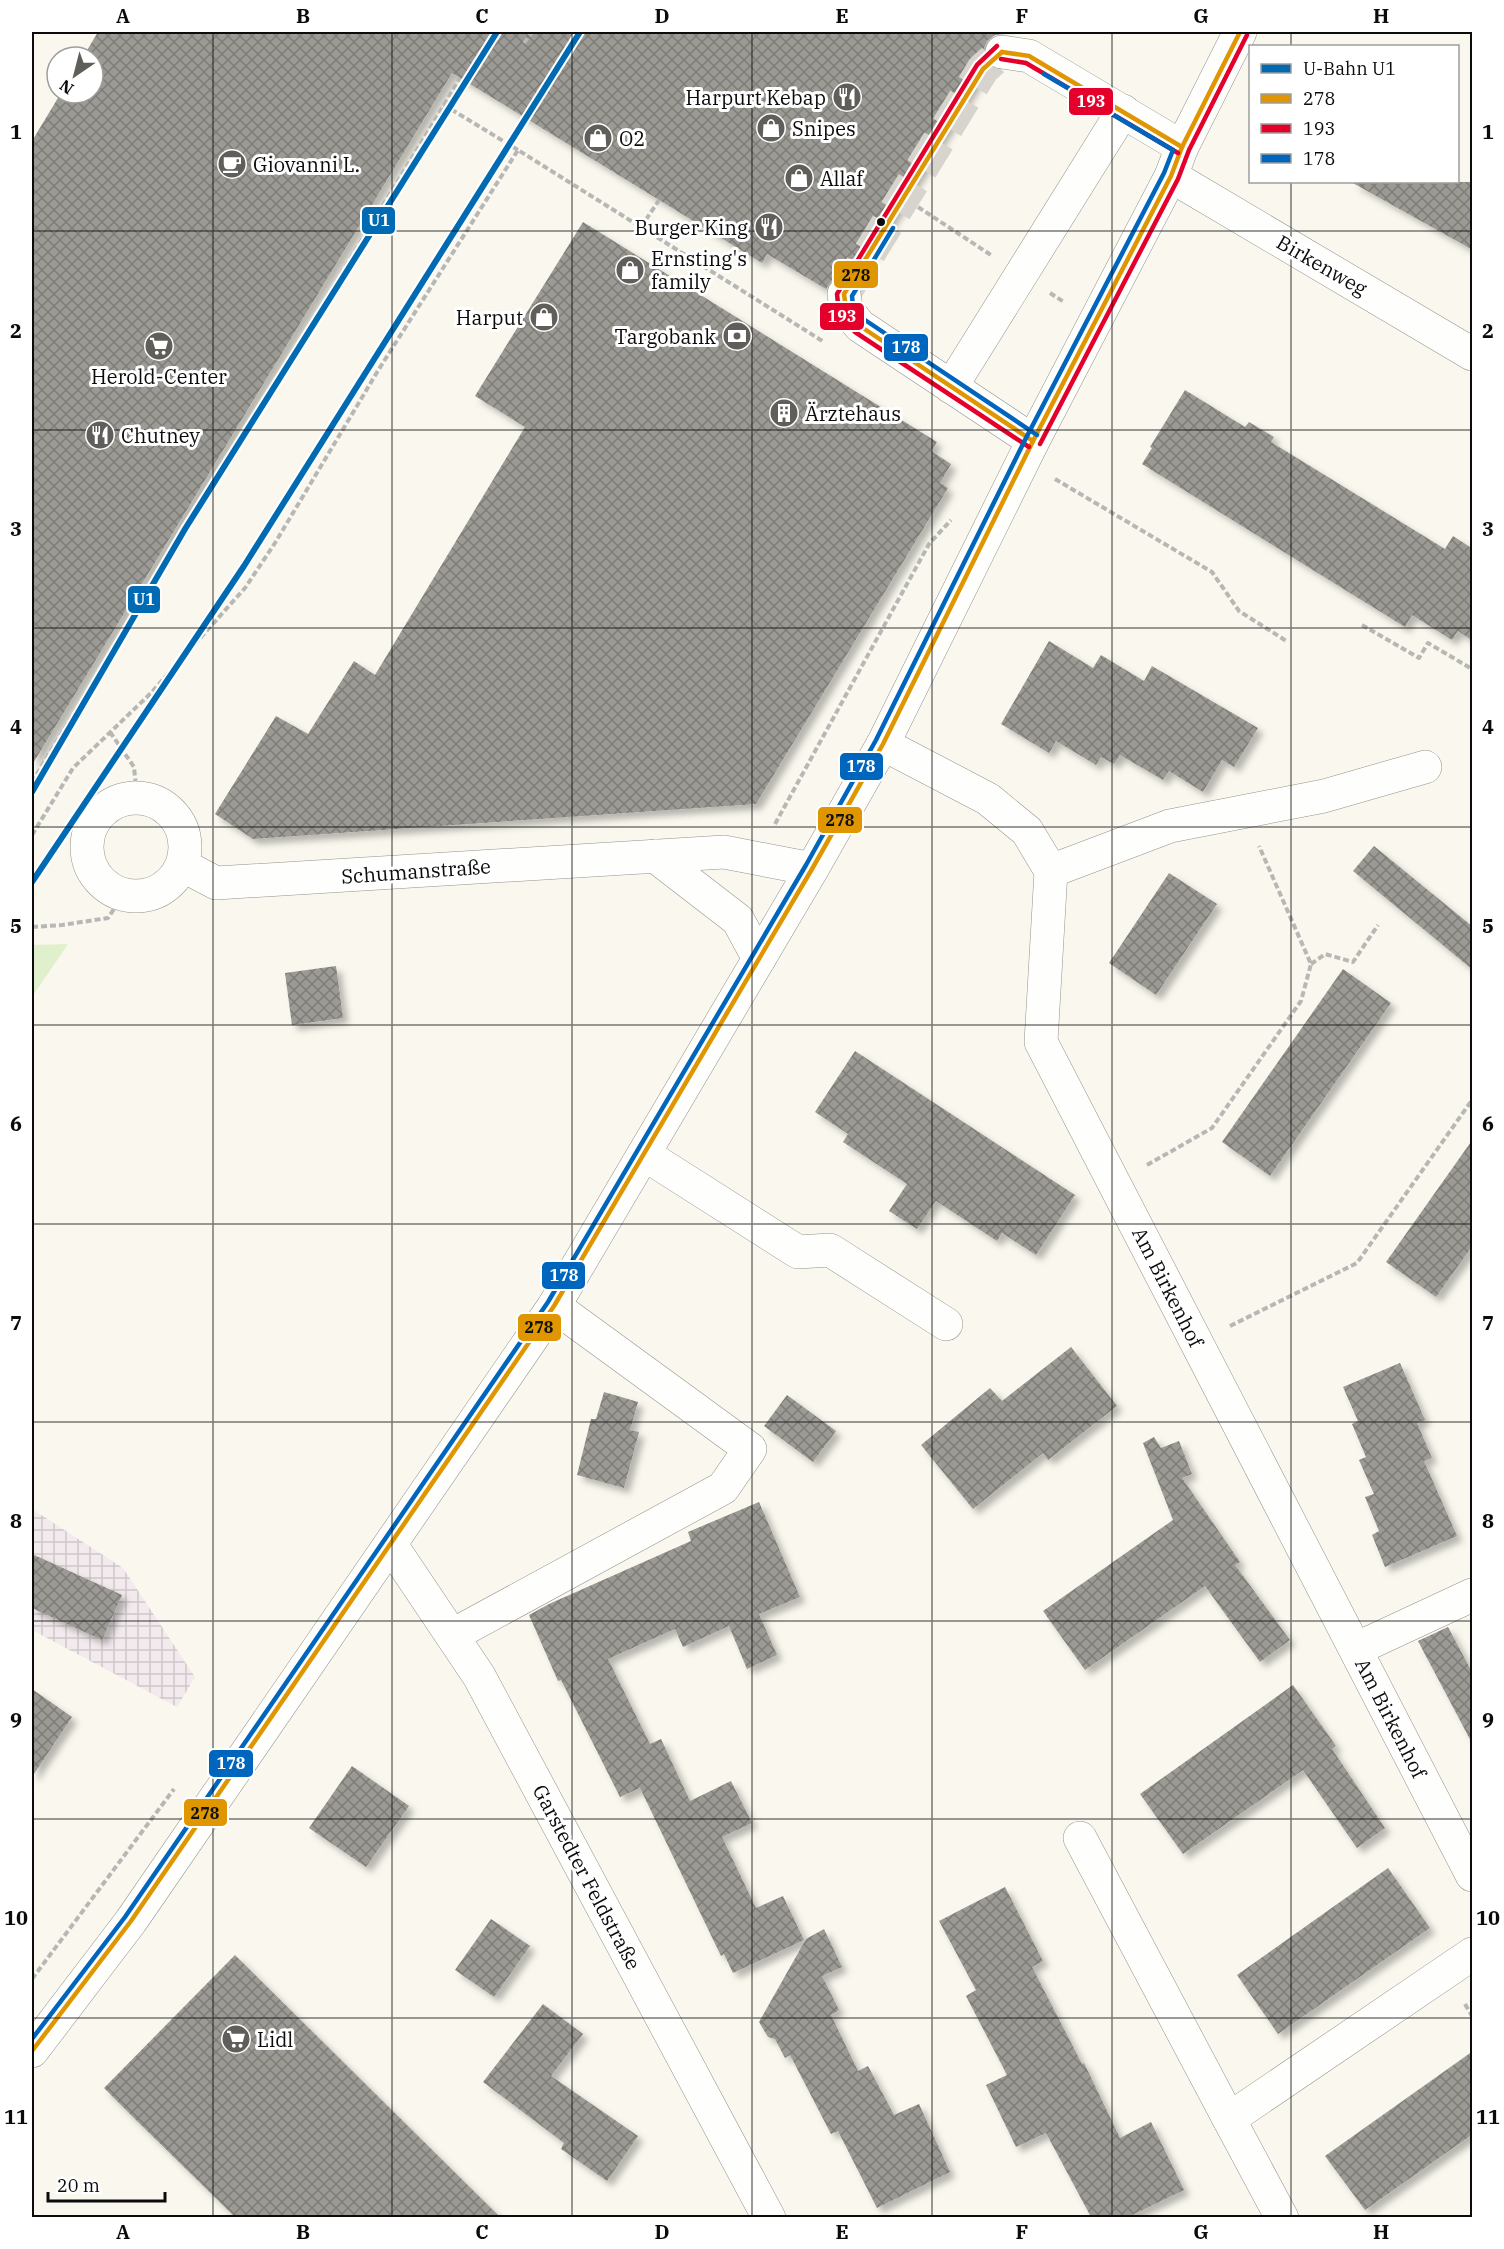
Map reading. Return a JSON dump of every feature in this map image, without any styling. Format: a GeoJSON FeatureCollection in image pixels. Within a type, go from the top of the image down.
{"type":"FeatureCollection","features":[{"type":"Feature","properties":{"kind":"street"},"geometry":{"type":"LineString","coordinates":[[32,2051],[131,1921],[554,1306],[812,869],[883,744],[1028,451],[1177,162],[1240,32]]}},
{"type":"Feature","properties":{"kind":"street","name":"Birkenweg"},"geometry":{"type":"LineString","coordinates":[[1002,52],[1029,56],[1123,111],[1177,162],[1473,354]]}},
{"type":"Feature","properties":{"kind":"street"},"geometry":{"type":"LineString","coordinates":[[951,387],[1123,111]]}},
{"type":"Feature","properties":{"kind":"street"},"geometry":{"type":"LineString","coordinates":[[844,294],[846,309],[860,326],[951,387],[1028,451]]}},
{"type":"Feature","properties":{"kind":"street"},"geometry":{"type":"LineString","coordinates":[[883,744],[988,800],[1027,831],[1051,871],[1170,826],[1324,796],[1425,767]]}},
{"type":"Feature","properties":{"kind":"street"},"geometry":{"type":"LineString","coordinates":[[137,797],[159,804],[177,819],[185,842],[182,865],[168,885],[147,895],[123,895],[102,884],[89,863],[87,840],[95,818],[113,802],[137,797]]}},
{"type":"Feature","properties":{"kind":"street","name":"Schumanstraße"},"geometry":{"type":"LineString","coordinates":[[182,865],[216,883],[724,852],[812,869]]}},
{"type":"Feature","properties":{"kind":"street"},"geometry":{"type":"LineString","coordinates":[[655,856],[738,920],[759,959]]}},
{"type":"Feature","properties":{"kind":"street","name":"Am Birkenhof"},"geometry":{"type":"LineString","coordinates":[[1051,871],[1041,1042],[1473,1875]]}},
{"type":"Feature","properties":{"kind":"street"},"geometry":{"type":"LineString","coordinates":[[644,1154],[798,1252],[830,1250],[946,1324]]}},
{"type":"Feature","properties":{"kind":"street"},"geometry":{"type":"LineString","coordinates":[[453,1635],[723,1488],[750,1449],[554,1306]]}},
{"type":"Feature","properties":{"kind":"street","name":"Garstedter Feldstraße"},"geometry":{"type":"LineString","coordinates":[[391,1545],[479,1676],[769,2217]]}},
{"type":"Feature","properties":{"kind":"street"},"geometry":{"type":"LineString","coordinates":[[1356,1649],[1473,1595]]}},
{"type":"Feature","properties":{"kind":"street"},"geometry":{"type":"LineString","coordinates":[[1080,1838],[1282,2217]]}},
{"type":"Feature","properties":{"kind":"street"},"geometry":{"type":"LineString","coordinates":[[1229,2119],[1473,1954]]}},
{"type":"Feature","properties":{"kind":"path"},"geometry":{"type":"LineString","coordinates":[[524,43],[532,32]]}},
{"type":"Feature","properties":{"kind":"path"},"geometry":{"type":"LineString","coordinates":[[32,782],[460,78]]}},
{"type":"Feature","properties":{"kind":"path"},"geometry":{"type":"LineString","coordinates":[[444,105],[833,348]]}},
{"type":"Feature","properties":{"kind":"path"},"geometry":{"type":"LineString","coordinates":[[32,835],[73,768],[151,693],[245,588],[275,543],[379,369],[518,150]]}},
{"type":"Feature","properties":{"kind":"path"},"geometry":{"type":"LineString","coordinates":[[641,227],[659,200]]}},
{"type":"Feature","properties":{"kind":"path"},"geometry":{"type":"LineString","coordinates":[[1028,451],[1212,572],[1239,611],[1288,642]]}},
{"type":"Feature","properties":{"kind":"path"},"geometry":{"type":"LineString","coordinates":[[764,858],[774,826],[929,544]]}},
{"type":"Feature","properties":{"kind":"path"},"geometry":{"type":"LineString","coordinates":[[1362,625],[1419,658],[1428,643],[1473,669]]}},
{"type":"Feature","properties":{"kind":"path"},"geometry":{"type":"LineString","coordinates":[[110,732],[134,767],[137,797]]}},
{"type":"Feature","properties":{"kind":"path"},"geometry":{"type":"LineString","coordinates":[[1114,1183],[1212,1128],[1301,1001],[1311,964],[1244,812]]}},
{"type":"Feature","properties":{"kind":"path"},"geometry":{"type":"LineString","coordinates":[[32,927],[108,918],[123,895]]}},
{"type":"Feature","properties":{"kind":"path"},"geometry":{"type":"LineString","coordinates":[[1311,964],[1325,954],[1353,962],[1378,925]]}},
{"type":"Feature","properties":{"kind":"path"},"geometry":{"type":"LineString","coordinates":[[1197,1342],[1357,1263],[1473,1100]]}},
{"type":"Feature","properties":{"kind":"shaded area"},"geometry":{"type":"Polygon","coordinates":[[[32,1509],[123,1568],[195,1677],[177,1707],[32,1630],[32,1509]]]}},
{"type":"Feature","properties":{"kind":"green space"},"geometry":{"type":"Polygon","coordinates":[[[68,944],[32,997],[32,945],[68,944]]]}},
{"type":"Feature","properties":{"kind":"building","name":"Herold-Center"},"geometry":{"type":"Polygon","coordinates":[[[98,32],[1008,32],[995,35],[987,41],[983,50],[984,58],[988,63],[855,280],[841,276],[832,280],[826,289],[767,254],[762,263],[452,73],[32,765],[32,141],[54,105],[105,105],[105,45],[90,45],[98,32]]]}},
{"type":"Feature","properties":{"kind":"building"},"geometry":{"type":"Polygon","coordinates":[[[1473,182],[1473,250],[1353,183],[1473,182]]]}},
{"type":"Feature","properties":{"kind":"building"},"geometry":{"type":"Polygon","coordinates":[[[583,222],[937,442],[931,451],[951,464],[940,483],[948,488],[756,804],[253,839],[215,814],[276,716],[308,734],[354,661],[375,675],[525,427],[475,396],[583,222]]]}},
{"type":"Feature","properties":{"kind":"building"},"geometry":{"type":"Polygon","coordinates":[[[1185,390],[1245,427],[1249,422],[1274,437],[1271,442],[1445,549],[1453,536],[1473,549],[1473,641],[1458,631],[1452,640],[1412,615],[1405,627],[1142,464],[1185,390]]]}},
{"type":"Feature","properties":{"kind":"building"},"geometry":{"type":"Polygon","coordinates":[[[1049,641],[1093,668],[1101,655],[1144,681],[1152,666],[1258,728],[1234,767],[1222,760],[1203,792],[1169,771],[1163,780],[1120,755],[1114,764],[1101,757],[1096,765],[1056,741],[1049,753],[1001,724],[1049,641]]]}},
{"type":"Feature","properties":{"kind":"building"},"geometry":{"type":"Polygon","coordinates":[[[1374,846],[1473,927],[1473,970],[1353,871],[1374,846]]]}},
{"type":"Feature","properties":{"kind":"building"},"geometry":{"type":"Polygon","coordinates":[[[1169,873],[1217,904],[1156,995],[1109,963],[1169,873]]]}},
{"type":"Feature","properties":{"kind":"building"},"geometry":{"type":"Polygon","coordinates":[[[336,966],[343,1018],[292,1025],[285,973],[336,966]]]}},
{"type":"Feature","properties":{"kind":"building"},"geometry":{"type":"Polygon","coordinates":[[[1343,969],[1391,1003],[1270,1176],[1222,1142],[1343,969]]]}},
{"type":"Feature","properties":{"kind":"building"},"geometry":{"type":"Polygon","coordinates":[[[855,1051],[1075,1195],[1036,1255],[1002,1233],[997,1241],[936,1201],[917,1229],[889,1211],[907,1184],[843,1142],[848,1134],[815,1112],[855,1051]]]}},
{"type":"Feature","properties":{"kind":"building"},"geometry":{"type":"Polygon","coordinates":[[[1473,1139],[1473,1245],[1436,1297],[1386,1262],[1473,1139]]]}},
{"type":"Feature","properties":{"kind":"building"},"geometry":{"type":"Polygon","coordinates":[[[1071,1347],[1117,1406],[1048,1460],[1043,1453],[973,1509],[921,1445],[990,1388],[1002,1401],[1071,1347]]]}},
{"type":"Feature","properties":{"kind":"building"},"geometry":{"type":"Polygon","coordinates":[[[1400,1363],[1425,1420],[1417,1423],[1432,1458],[1424,1461],[1457,1536],[1385,1567],[1372,1535],[1379,1531],[1365,1497],[1374,1494],[1359,1460],[1366,1457],[1352,1424],[1358,1421],[1343,1387],[1400,1363]]]}},
{"type":"Feature","properties":{"kind":"building"},"geometry":{"type":"Polygon","coordinates":[[[604,1392],[638,1402],[630,1430],[639,1432],[624,1488],[577,1475],[591,1419],[596,1419],[604,1392]]]}},
{"type":"Feature","properties":{"kind":"building"},"geometry":{"type":"Polygon","coordinates":[[[787,1395],[836,1431],[813,1462],[764,1426],[787,1395]]]}},
{"type":"Feature","properties":{"kind":"building"},"geometry":{"type":"Polygon","coordinates":[[[1154,1437],[1161,1448],[1179,1441],[1192,1474],[1182,1478],[1240,1562],[1235,1565],[1290,1640],[1260,1662],[1205,1586],[1085,1670],[1043,1611],[1173,1520],[1143,1443],[1154,1437]]]}},
{"type":"Feature","properties":{"kind":"building"},"geometry":{"type":"Polygon","coordinates":[[[759,1502],[800,1597],[759,1614],[777,1655],[747,1669],[729,1626],[683,1647],[675,1629],[608,1659],[650,1744],[661,1739],[690,1801],[731,1781],[752,1823],[722,1837],[756,1908],[783,1896],[804,1940],[733,1973],[724,1954],[721,1956],[640,1788],[620,1797],[561,1680],[558,1681],[529,1615],[691,1541],[688,1532],[759,1502]]]}},
{"type":"Feature","properties":{"kind":"building"},"geometry":{"type":"Polygon","coordinates":[[[32,1554],[122,1595],[102,1640],[32,1608],[32,1554]]]}},
{"type":"Feature","properties":{"kind":"building"},"geometry":{"type":"Polygon","coordinates":[[[1448,1627],[1473,1674],[1473,1745],[1418,1641],[1448,1627]]]}},
{"type":"Feature","properties":{"kind":"building"},"geometry":{"type":"Polygon","coordinates":[[[1293,1685],[1336,1746],[1332,1749],[1385,1828],[1357,1848],[1303,1770],[1183,1854],[1140,1794],[1293,1685]]]}},
{"type":"Feature","properties":{"kind":"building"},"geometry":{"type":"Polygon","coordinates":[[[32,1689],[72,1717],[32,1777],[32,1689]]]}},
{"type":"Feature","properties":{"kind":"building"},"geometry":{"type":"Polygon","coordinates":[[[352,1766],[409,1806],[366,1867],[309,1828],[352,1766]]]}},
{"type":"Feature","properties":{"kind":"building"},"geometry":{"type":"Polygon","coordinates":[[[1388,1868],[1430,1928],[1278,2034],[1237,1975],[1388,1868]]]}},
{"type":"Feature","properties":{"kind":"building"},"geometry":{"type":"Polygon","coordinates":[[[1005,1887],[1043,1961],[1032,1967],[1082,2064],[1084,2063],[1120,2138],[1151,2122],[1184,2190],[1128,2217],[1091,2217],[1046,2133],[1016,2147],[986,2085],[1007,2075],[966,1996],[976,1990],[939,1921],[1005,1887]]]}},
{"type":"Feature","properties":{"kind":"building"},"geometry":{"type":"Polygon","coordinates":[[[491,1919],[530,1946],[494,1997],[455,1970],[491,1919]]]}},
{"type":"Feature","properties":{"kind":"building"},"geometry":{"type":"Polygon","coordinates":[[[824,1929],[842,1967],[822,1976],[839,2010],[831,2015],[858,2071],[868,2066],[894,2115],[919,2104],[950,2172],[877,2208],[838,2131],[831,2134],[790,2055],[785,2058],[775,2039],[768,2037],[759,2022],[806,1939],[824,1929]]]}},
{"type":"Feature","properties":{"kind":"building","name":"Lidl"},"geometry":{"type":"Polygon","coordinates":[[[235,1955],[500,2217],[235,2217],[137,2121],[104,2088],[235,1955]]]}},
{"type":"Feature","properties":{"kind":"building"},"geometry":{"type":"Polygon","coordinates":[[[543,2004],[583,2034],[551,2076],[638,2136],[607,2181],[561,2149],[564,2143],[483,2082],[543,2004]]]}},
{"type":"Feature","properties":{"kind":"building"},"geometry":{"type":"Polygon","coordinates":[[[1473,2051],[1473,2134],[1365,2210],[1325,2156],[1473,2051]]]}},
{"type":"Feature","properties":{"kind":"tunnel"},"geometry":{"type":"LineString","coordinates":[[844,294],[983,69],[1002,52]]}},
{"type":"Feature","properties":{"kind":"metro line","name":"U1"},"geometry":{"type":"LineString","coordinates":[[32,792],[185,529],[497,32]]}},
{"type":"Feature","properties":{"kind":"metro line","name":"U1"},"geometry":{"type":"LineString","coordinates":[[32,882],[244,566],[580,32]]}},
{"type":"Feature","properties":{"kind":"transit line","name":"278"},"geometry":{"type":"LineString","coordinates":[[32,2051],[131,1921],[554,1306],[812,869],[883,744],[1033,441],[1171,176],[1182,147],[1240,32]]}},
{"type":"Feature","properties":{"kind":"transit line","name":"193"},"geometry":{"type":"LineString","coordinates":[[1040,444],[1178,179],[1189,150],[1247,35]]}},
{"type":"Feature","properties":{"kind":"transit line","name":"193"},"geometry":{"type":"LineString","coordinates":[[997,46],[977,65],[837,294],[839,313],[855,332],[1029,447]]}},
{"type":"Feature","properties":{"kind":"transit line","name":"278"},"geometry":{"type":"LineString","coordinates":[[1002,52],[983,69],[844,294],[846,309],[860,326],[1033,441]]}},
{"type":"Feature","properties":{"kind":"transit line","name":"278"},"geometry":{"type":"LineString","coordinates":[[1002,52],[1029,56],[1182,147]]}},
{"type":"Feature","properties":{"kind":"transit line","name":"193"},"geometry":{"type":"LineString","coordinates":[[1001,59],[1026,63],[1178,153]]}},
{"type":"Feature","properties":{"kind":"transit line","name":"178"},"geometry":{"type":"LineString","coordinates":[[32,2039],[125,1917],[548,1302],[806,865],[876,740],[1026,438],[1164,173],[1173,150],[1044,74]]}},
{"type":"Feature","properties":{"kind":"transit line","name":"178"},"geometry":{"type":"LineString","coordinates":[[893,228],[852,296],[853,306],[865,320],[1037,435]]}},
{"type":"Feature","properties":{"kind":"place","name":"Harpurt Kebap"},"geometry":{"type":"Point","coordinates":[847,97]}},
{"type":"Feature","properties":{"kind":"place","name":"Snipes"},"geometry":{"type":"Point","coordinates":[771,128]}},
{"type":"Feature","properties":{"kind":"place","name":"O2"},"geometry":{"type":"Point","coordinates":[598,138]}},
{"type":"Feature","properties":{"kind":"place","name":"Giovanni L."},"geometry":{"type":"Point","coordinates":[232,164]}},
{"type":"Feature","properties":{"kind":"place","name":"Allaf"},"geometry":{"type":"Point","coordinates":[799,178]}},
{"type":"Feature","properties":{"kind":"place","name":"Burger King"},"geometry":{"type":"Point","coordinates":[769,227]}},
{"type":"Feature","properties":{"kind":"place","name":"Ernsting's family"},"geometry":{"type":"Point","coordinates":[630,270]}},
{"type":"Feature","properties":{"kind":"place","name":"Harput"},"geometry":{"type":"Point","coordinates":[544,317]}},
{"type":"Feature","properties":{"kind":"place","name":"Targobank"},"geometry":{"type":"Point","coordinates":[737,336]}},
{"type":"Feature","properties":{"kind":"place","name":"Herold-Center"},"geometry":{"type":"Point","coordinates":[159,346]}},
{"type":"Feature","properties":{"kind":"place","name":"Ärztehaus"},"geometry":{"type":"Point","coordinates":[784,413]}},
{"type":"Feature","properties":{"kind":"place","name":"Chutney"},"geometry":{"type":"Point","coordinates":[100,435]}},
{"type":"Feature","properties":{"kind":"place","name":"Lidl"},"geometry":{"type":"Point","coordinates":[236,2039]}}]}
